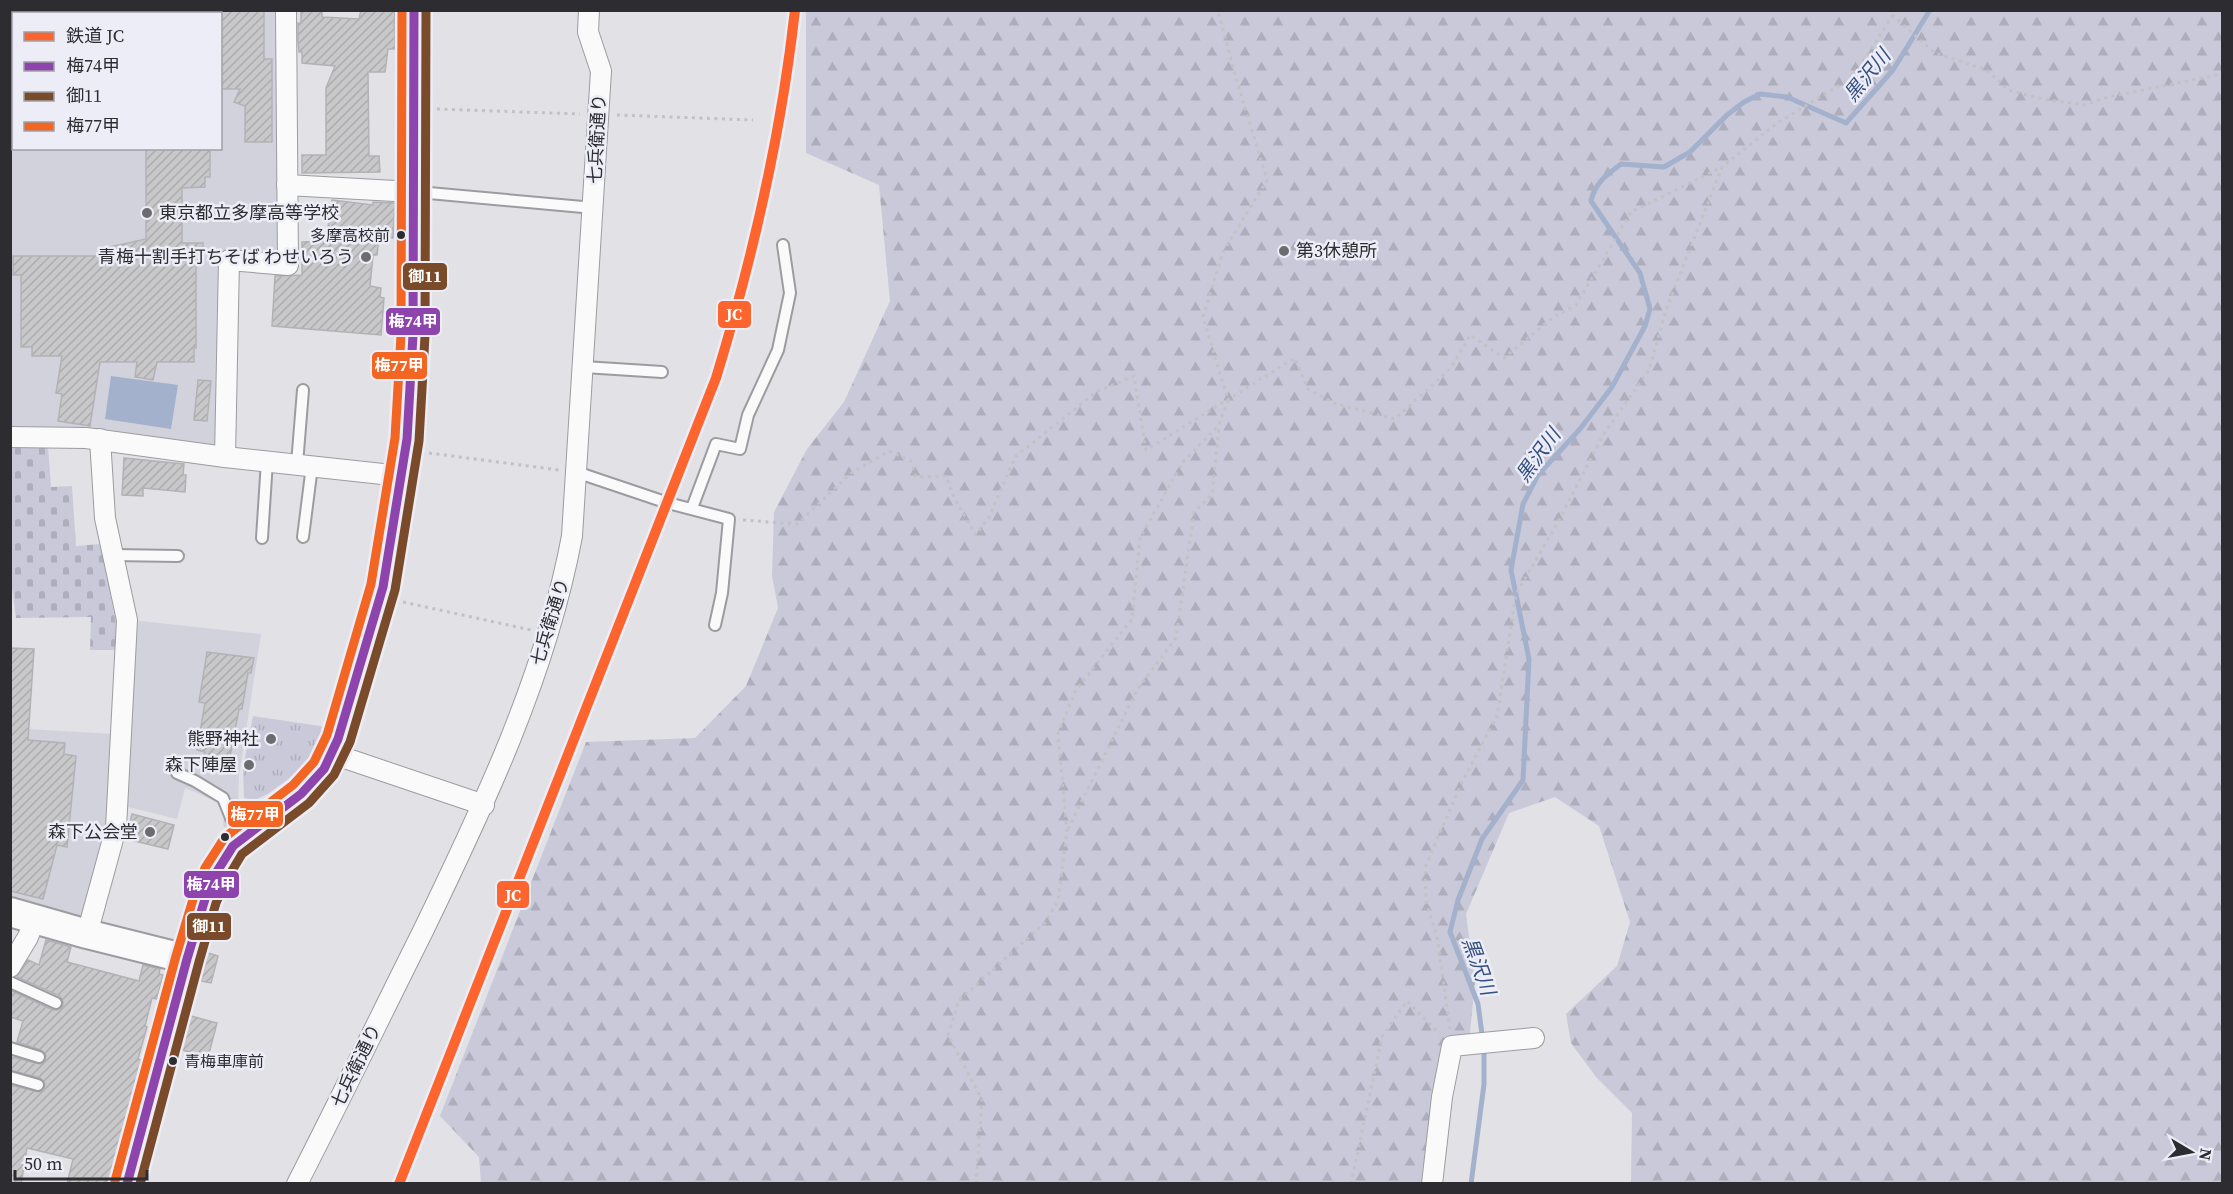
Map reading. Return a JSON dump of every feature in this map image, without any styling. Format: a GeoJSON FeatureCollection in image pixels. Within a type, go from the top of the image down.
{"type":"FeatureCollection","features":[{"type":"Feature","properties":{"kind":"highway"},"geometry":{"type":"LineString","coordinates":[[127,1184],[187,959],[205,899],[216,873],[225,856],[243,836],[301,794],[315,781],[333,754],[380,597],[403,463],[413,335],[414,10]]}},
{"type":"Feature","properties":{"kind":"street"},"geometry":{"type":"LineString","coordinates":[[225,457],[230,260],[288,265],[286,10]]}},
{"type":"Feature","properties":{"kind":"street","name":"七兵衛通り"},"geometry":{"type":"LineString","coordinates":[[297,1184],[484,805],[522,711],[548,634],[566,570],[572,536],[584,367],[601,71],[588,32],[589,10]]}},
{"type":"Feature","properties":{"kind":"street"},"geometry":{"type":"LineString","coordinates":[[287,185],[413,192]]}},
{"type":"Feature","properties":{"kind":"street"},"geometry":{"type":"LineString","coordinates":[[10,437],[100,440],[304,465],[403,463]]}},
{"type":"Feature","properties":{"kind":"street"},"geometry":{"type":"LineString","coordinates":[[87,934],[111,851],[118,804],[127,620],[105,518],[100,440]]}},
{"type":"Feature","properties":{"kind":"street"},"geometry":{"type":"LineString","coordinates":[[333,754],[484,805]]}},
{"type":"Feature","properties":{"kind":"street"},"geometry":{"type":"LineString","coordinates":[[10,967],[28,937],[23,915],[187,959]]}},
{"type":"Feature","properties":{"kind":"street"},"geometry":{"type":"LineString","coordinates":[[1432,1184],[1442,1097],[1462,1045],[1534,1038]]}},
{"type":"Feature","properties":{"kind":"lane"},"geometry":{"type":"LineString","coordinates":[[413,192],[594,208]]}},
{"type":"Feature","properties":{"kind":"lane"},"geometry":{"type":"LineString","coordinates":[[692,508],[716,444],[740,449],[748,415],[778,351],[790,293],[783,245]]}},
{"type":"Feature","properties":{"kind":"lane"},"geometry":{"type":"LineString","coordinates":[[584,367],[662,372]]}},
{"type":"Feature","properties":{"kind":"lane"},"geometry":{"type":"LineString","coordinates":[[303,390],[303,537]]}},
{"type":"Feature","properties":{"kind":"lane"},"geometry":{"type":"LineString","coordinates":[[262,538],[267,461]]}},
{"type":"Feature","properties":{"kind":"lane"},"geometry":{"type":"LineString","coordinates":[[576,472],[668,503],[729,519],[722,593],[715,625]]}},
{"type":"Feature","properties":{"kind":"lane"},"geometry":{"type":"LineString","coordinates":[[113,555],[178,556]]}},
{"type":"Feature","properties":{"kind":"lane"},"geometry":{"type":"LineString","coordinates":[[177,773],[223,798],[231,818],[243,836]]}},
{"type":"Feature","properties":{"kind":"lane"},"geometry":{"type":"LineString","coordinates":[[10,982],[56,1003]]}},
{"type":"Feature","properties":{"kind":"lane"},"geometry":{"type":"LineString","coordinates":[[10,1047],[39,1057]]}},
{"type":"Feature","properties":{"kind":"lane"},"geometry":{"type":"LineString","coordinates":[[10,1077],[38,1085]]}},
{"type":"Feature","properties":{"kind":"path"},"geometry":{"type":"LineString","coordinates":[[1067,831],[1137,690],[1176,638],[1194,512],[1212,495],[1219,425],[1228,400],[1203,317],[1223,252],[1267,180],[1218,10]]}},
{"type":"Feature","properties":{"kind":"path"},"geometry":{"type":"LineString","coordinates":[[729,519],[797,524],[851,473],[889,451],[911,461],[916,477],[946,476],[954,498],[975,535],[989,517],[1015,457],[1096,392],[1134,376],[1146,450],[1295,358],[1308,389],[1336,404],[1395,419],[1451,368],[1470,335],[1504,358],[1552,318],[1576,305],[1630,212],[1722,167],[1776,124],[1854,76],[1896,10]]}},
{"type":"Feature","properties":{"kind":"path"},"geometry":{"type":"LineString","coordinates":[[1892,15],[1935,53],[1987,70],[2008,90],[2042,99],[2084,105],[2108,97],[2223,74]]}},
{"type":"Feature","properties":{"kind":"path"},"geometry":{"type":"LineString","coordinates":[[1462,1045],[1437,936],[1426,902],[1425,867],[1462,782],[1497,716],[1516,594],[1558,522],[1603,435],[1649,370],[1666,310],[1722,167]]}},
{"type":"Feature","properties":{"kind":"path"},"geometry":{"type":"LineString","coordinates":[[976,1184],[982,1100],[948,1035],[959,1000],[1045,922],[1058,901],[1067,831],[1058,733],[1076,690],[1132,619],[1140,538],[1184,462],[1219,425]]}},
{"type":"Feature","properties":{"kind":"path"},"geometry":{"type":"LineString","coordinates":[[403,463],[576,472]]}},
{"type":"Feature","properties":{"kind":"path"},"geometry":{"type":"LineString","coordinates":[[380,597],[548,634]]}},
{"type":"Feature","properties":{"kind":"path"},"geometry":{"type":"LineString","coordinates":[[1351,1184],[1382,1037],[1407,1001],[1462,1045]]}},
{"type":"Feature","properties":{"kind":"shaded area","name":"東京都立多摩高等学校"},"geometry":{"type":"Polygon","coordinates":[[[11,11],[282,11],[283,254],[277,259],[226,254],[219,440],[214,448],[11,431],[11,11]]]}},
{"type":"Feature","properties":{"kind":"shaded area"},"geometry":{"type":"Polygon","coordinates":[[[131,620],[261,634],[239,776],[238,815],[246,820],[231,838],[223,825],[225,805],[185,788],[177,819],[124,806],[131,620]]]}},
{"type":"Feature","properties":{"kind":"shaded area"},"geometry":{"type":"Polygon","coordinates":[[[10,728],[115,734],[112,807],[84,919],[11,898],[10,728]]]}},
{"type":"Feature","properties":{"kind":"green space"},"geometry":{"type":"Polygon","coordinates":[[[806,11],[2222,11],[2222,1183],[1631,1183],[1632,1113],[1596,1077],[1571,1043],[1566,1014],[1617,966],[1630,922],[1599,826],[1555,797],[1509,813],[1466,914],[1475,982],[1470,1033],[1434,1080],[1433,1183],[481,1183],[479,1157],[440,1116],[586,742],[695,738],[746,686],[778,608],[772,576],[774,512],[807,449],[844,402],[890,301],[879,185],[806,153],[806,11]]]}},
{"type":"Feature","properties":{"kind":"green space"},"geometry":{"type":"Polygon","coordinates":[[[10,446],[48,446],[51,487],[72,486],[76,546],[101,544],[116,624],[116,650],[90,650],[91,617],[16,618],[10,572],[10,446]]]}},
{"type":"Feature","properties":{"kind":"green space"},"geometry":{"type":"Polygon","coordinates":[[[253,716],[327,727],[313,761],[269,793],[255,800],[244,798],[243,768],[253,716]]]}},
{"type":"Feature","properties":{"kind":"water"},"geometry":{"type":"Polygon","coordinates":[[[111,376],[178,385],[171,429],[105,419],[111,376]]]}},
{"type":"Feature","properties":{"kind":"building"},"geometry":{"type":"Polygon","coordinates":[[[221,10],[264,10],[264,59],[272,59],[272,142],[245,142],[245,106],[234,102],[240,89],[222,89],[221,10]]]}},
{"type":"Feature","properties":{"kind":"building"},"geometry":{"type":"Polygon","coordinates":[[[301,10],[322,10],[322,17],[359,19],[361,10],[395,10],[395,49],[388,49],[385,72],[368,72],[369,156],[379,156],[380,172],[302,173],[302,155],[326,155],[326,88],[335,66],[302,63],[302,52],[299,52],[298,41],[301,10]]]}},
{"type":"Feature","properties":{"kind":"building"},"geometry":{"type":"Polygon","coordinates":[[[146,150],[210,150],[210,177],[205,177],[205,187],[182,188],[182,243],[203,243],[203,261],[196,261],[194,362],[157,362],[153,380],[135,377],[137,362],[100,362],[90,426],[58,421],[62,394],[56,393],[62,356],[32,356],[32,347],[21,347],[21,275],[13,275],[13,256],[100,256],[100,249],[146,239],[146,150]]]}},
{"type":"Feature","properties":{"kind":"building"},"geometry":{"type":"Polygon","coordinates":[[[332,200],[373,205],[373,202],[395,203],[393,238],[379,237],[377,255],[373,255],[370,286],[381,288],[380,297],[384,298],[381,335],[272,326],[275,276],[302,275],[302,242],[326,241],[332,200]]]}},
{"type":"Feature","properties":{"kind":"building"},"geometry":{"type":"Polygon","coordinates":[[[198,380],[211,381],[207,421],[194,420],[198,380]]]}},
{"type":"Feature","properties":{"kind":"building"},"geometry":{"type":"Polygon","coordinates":[[[124,458],[184,464],[185,492],[143,488],[143,496],[122,495],[124,458]]]}},
{"type":"Feature","properties":{"kind":"building"},"geometry":{"type":"Polygon","coordinates":[[[10,648],[34,649],[28,740],[65,743],[64,754],[76,756],[67,847],[57,845],[43,899],[10,891],[10,648]]]}},
{"type":"Feature","properties":{"kind":"building"},"geometry":{"type":"Polygon","coordinates":[[[207,652],[254,658],[251,673],[248,673],[242,709],[239,709],[229,762],[211,759],[212,757],[204,755],[205,752],[197,750],[205,703],[199,702],[207,652]]]}},
{"type":"Feature","properties":{"kind":"building","name":"森下公会堂"},"geometry":{"type":"Polygon","coordinates":[[[132,814],[174,825],[168,849],[126,839],[132,814]]]}},
{"type":"Feature","properties":{"kind":"building"},"geometry":{"type":"Polygon","coordinates":[[[46,940],[71,947],[67,962],[139,981],[143,965],[160,969],[159,974],[163,975],[157,999],[152,998],[138,1059],[141,1060],[109,1184],[67,1184],[73,1159],[27,1148],[21,1184],[10,1184],[10,1085],[39,1092],[44,1090],[45,1084],[40,1078],[10,1070],[12,1057],[40,1064],[44,1062],[46,1056],[41,1050],[17,1042],[23,1021],[10,1017],[10,990],[53,1010],[63,1007],[60,996],[17,977],[28,960],[39,965],[46,940]]]}},
{"type":"Feature","properties":{"kind":"building"},"geometry":{"type":"Polygon","coordinates":[[[208,953],[218,956],[211,983],[201,981],[208,953]]]}},
{"type":"Feature","properties":{"kind":"building"},"geometry":{"type":"Polygon","coordinates":[[[191,1016],[217,1023],[208,1057],[182,1050],[191,1016]]]}},
{"type":"Feature","properties":{"kind":"waterway","name":"黒沢川"},"geometry":{"type":"LineString","coordinates":[[1471,1184],[1484,1084],[1484,1049],[1478,1004],[1450,932],[1458,900],[1482,839],[1523,780],[1529,659],[1511,570],[1523,504],[1538,475],[1580,429],[1612,387],[1645,326],[1650,309],[1640,273],[1591,201],[1595,189],[1621,164],[1664,167],[1690,152],[1727,115],[1744,102],[1760,94],[1787,97],[1846,123],[1893,70],[1930,10]]}},
{"type":"Feature","properties":{"kind":"rail line","name":"JC"},"geometry":{"type":"LineString","coordinates":[[399,1184],[716,378],[754,242],[774,150],[795,10]]}},
{"type":"Feature","properties":{"kind":"transit line","name":"梅77甲"},"geometry":{"type":"LineString","coordinates":[[115,1181],[176,956],[205,868],[225,837],[293,785],[314,762],[327,735],[371,584],[395,438],[401,335],[402,10]]}},
{"type":"Feature","properties":{"kind":"transit line","name":"梅74甲"},"geometry":{"type":"LineString","coordinates":[[127,1184],[187,959],[205,899],[216,873],[233,846],[301,794],[324,769],[338,739],[383,587],[407,439],[413,335],[414,10]]}},
{"type":"Feature","properties":{"kind":"transit line","name":"御11"},"geometry":{"type":"LineString","coordinates":[[140,1184],[216,903],[242,854],[309,803],[334,775],[350,742],[395,590],[419,441],[425,336],[426,10]]}},
{"type":"Feature","properties":{"kind":"place","name":"東京都立多摩高等学校"},"geometry":{"type":"Point","coordinates":[147,213]}},
{"type":"Feature","properties":{"kind":"place","name":"多摩高校前"},"geometry":{"type":"Point","coordinates":[401,235]}},
{"type":"Feature","properties":{"kind":"place","name":"第3休憩所"},"geometry":{"type":"Point","coordinates":[1284,251]}},
{"type":"Feature","properties":{"kind":"place","name":"青梅十割手打ちそば わせいろう"},"geometry":{"type":"Point","coordinates":[366,257]}},
{"type":"Feature","properties":{"kind":"place","name":"熊野神社"},"geometry":{"type":"Point","coordinates":[271,739]}},
{"type":"Feature","properties":{"kind":"place","name":"森下陣屋"},"geometry":{"type":"Point","coordinates":[249,765]}},
{"type":"Feature","properties":{"kind":"place","name":"森下公会堂"},"geometry":{"type":"Point","coordinates":[150,832]}},
{"type":"Feature","properties":{"kind":"place","name":"青梅車庫前"},"geometry":{"type":"Point","coordinates":[173,1061]}}]}
